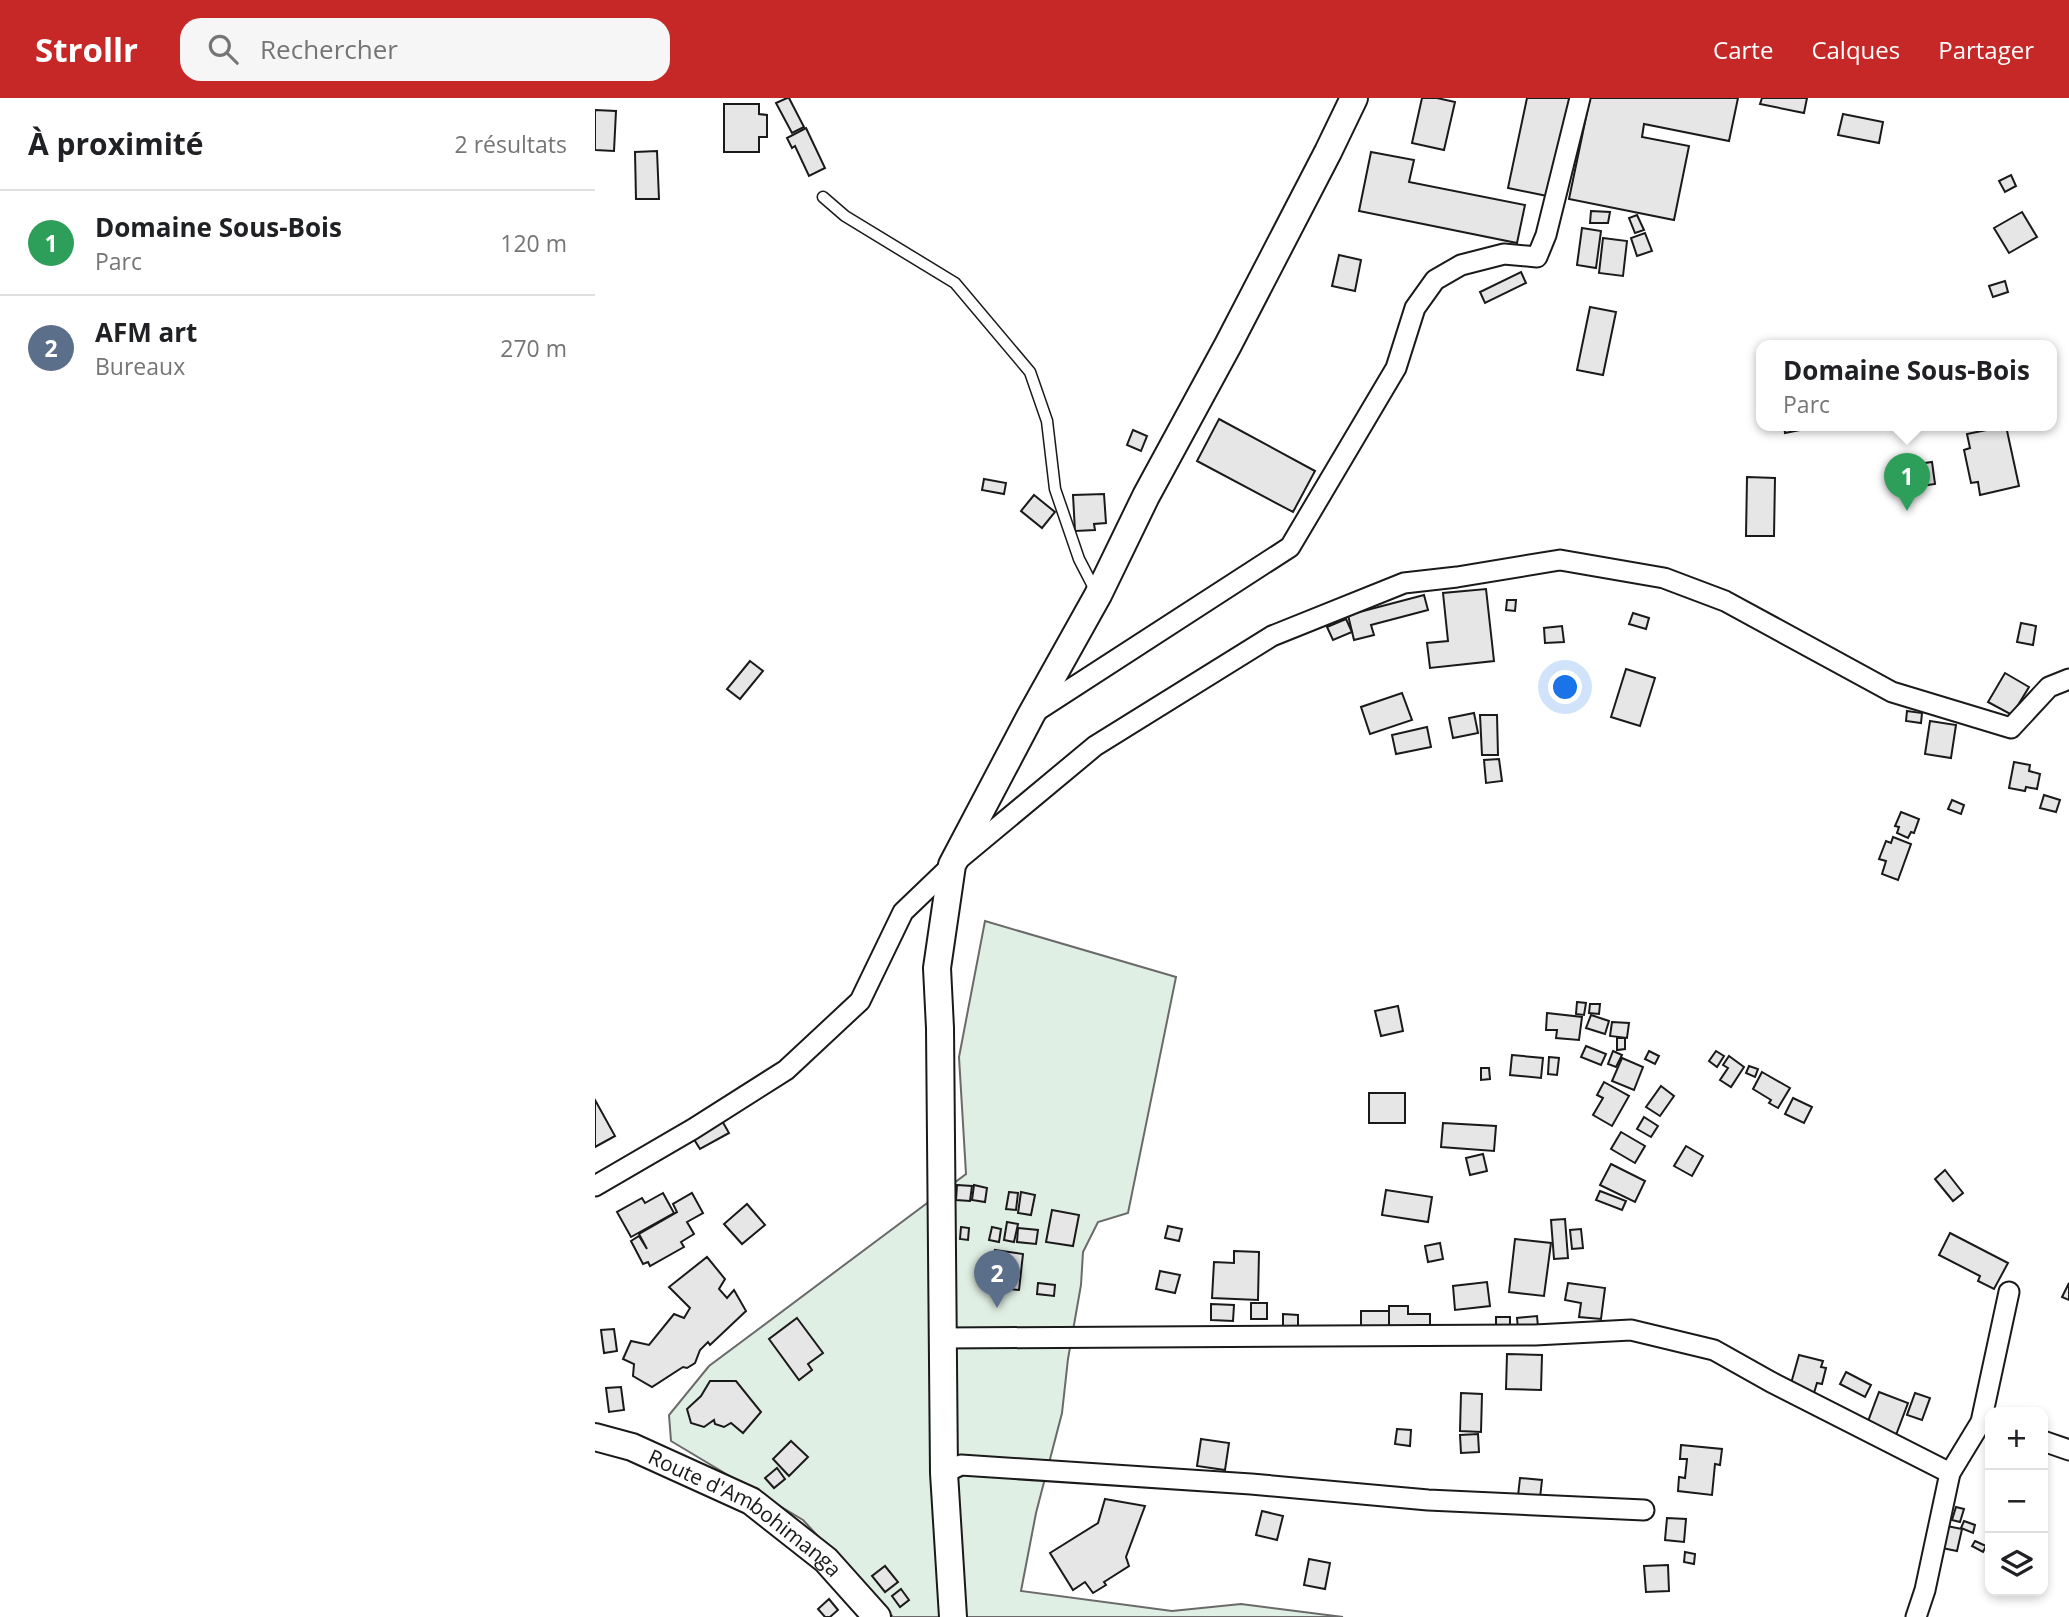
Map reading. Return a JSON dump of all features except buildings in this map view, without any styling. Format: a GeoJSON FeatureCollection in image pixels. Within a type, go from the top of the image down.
{"type":"FeatureCollection","features":[{"type":"Feature","properties":{"kind":"main road"},"geometry":{"type":"LineString","coordinates":[[953,1617],[944,1473],[940,1028],[937,968],[952,865],[1098,595],[1146,496],[1228,345],[1354,98]]}},
{"type":"Feature","properties":{"kind":"main road","name":"Route d'Ambohimanga"},"geometry":{"type":"LineString","coordinates":[[595,1437],[632,1447],[751,1501],[825,1560],[877,1617]]}},
{"type":"Feature","properties":{"kind":"street"},"geometry":{"type":"LineString","coordinates":[[1031,715],[1290,547],[1396,368],[1415,308],[1435,280],[1461,265],[1504,254],[1537,257],[1546,235],[1580,98]]}},
{"type":"Feature","properties":{"kind":"street"},"geometry":{"type":"LineString","coordinates":[[595,1186],[693,1129],[786,1070],[860,1001],[903,912],[952,865],[1095,746],[1272,636],[1404,583],[1560,560],[1664,578],[1725,601],[1892,692],[2011,729],[2049,687],[2069,679]]}},
{"type":"Feature","properties":{"kind":"street"},"geometry":{"type":"LineString","coordinates":[[1989,1407],[2009,1292]]}},
{"type":"Feature","properties":{"kind":"street"},"geometry":{"type":"LineString","coordinates":[[942,1338],[1535,1335],[1631,1330],[1714,1350],[1950,1473]]}},
{"type":"Feature","properties":{"kind":"street"},"geometry":{"type":"LineString","coordinates":[[1916,1617],[1925,1590],[1950,1473],[1985,1425]]}},
{"type":"Feature","properties":{"kind":"street"},"geometry":{"type":"LineString","coordinates":[[2048,1443],[2069,1450]]}},
{"type":"Feature","properties":{"kind":"street"},"geometry":{"type":"LineString","coordinates":[[944,1473],[961,1465],[1251,1484],[1427,1500],[1644,1510]]}},
{"type":"Feature","properties":{"kind":"lane"},"geometry":{"type":"LineString","coordinates":[[823,197],[845,216],[955,283],[1030,372],[1047,421],[1055,489],[1079,559],[1098,595]]}},
{"type":"Feature","properties":{"kind":"green space"},"geometry":{"type":"Polygon","coordinates":[[[985,921],[1176,977],[1128,1213],[1098,1222],[1083,1252],[1081,1285],[1062,1413],[1036,1513],[1021,1591],[1172,1611],[1241,1604],[1343,1617],[893,1617],[803,1520],[671,1441],[669,1415],[709,1366],[966,1174],[959,1057],[985,921]]]}},
{"type":"Feature","properties":{"kind":"place","name":"Domaine Sous-Bois"},"geometry":{"type":"Point","coordinates":[1907,511]}},
{"type":"Feature","properties":{"kind":"place","name":"AFM art"},"geometry":{"type":"Point","coordinates":[997,1308]}}]}
